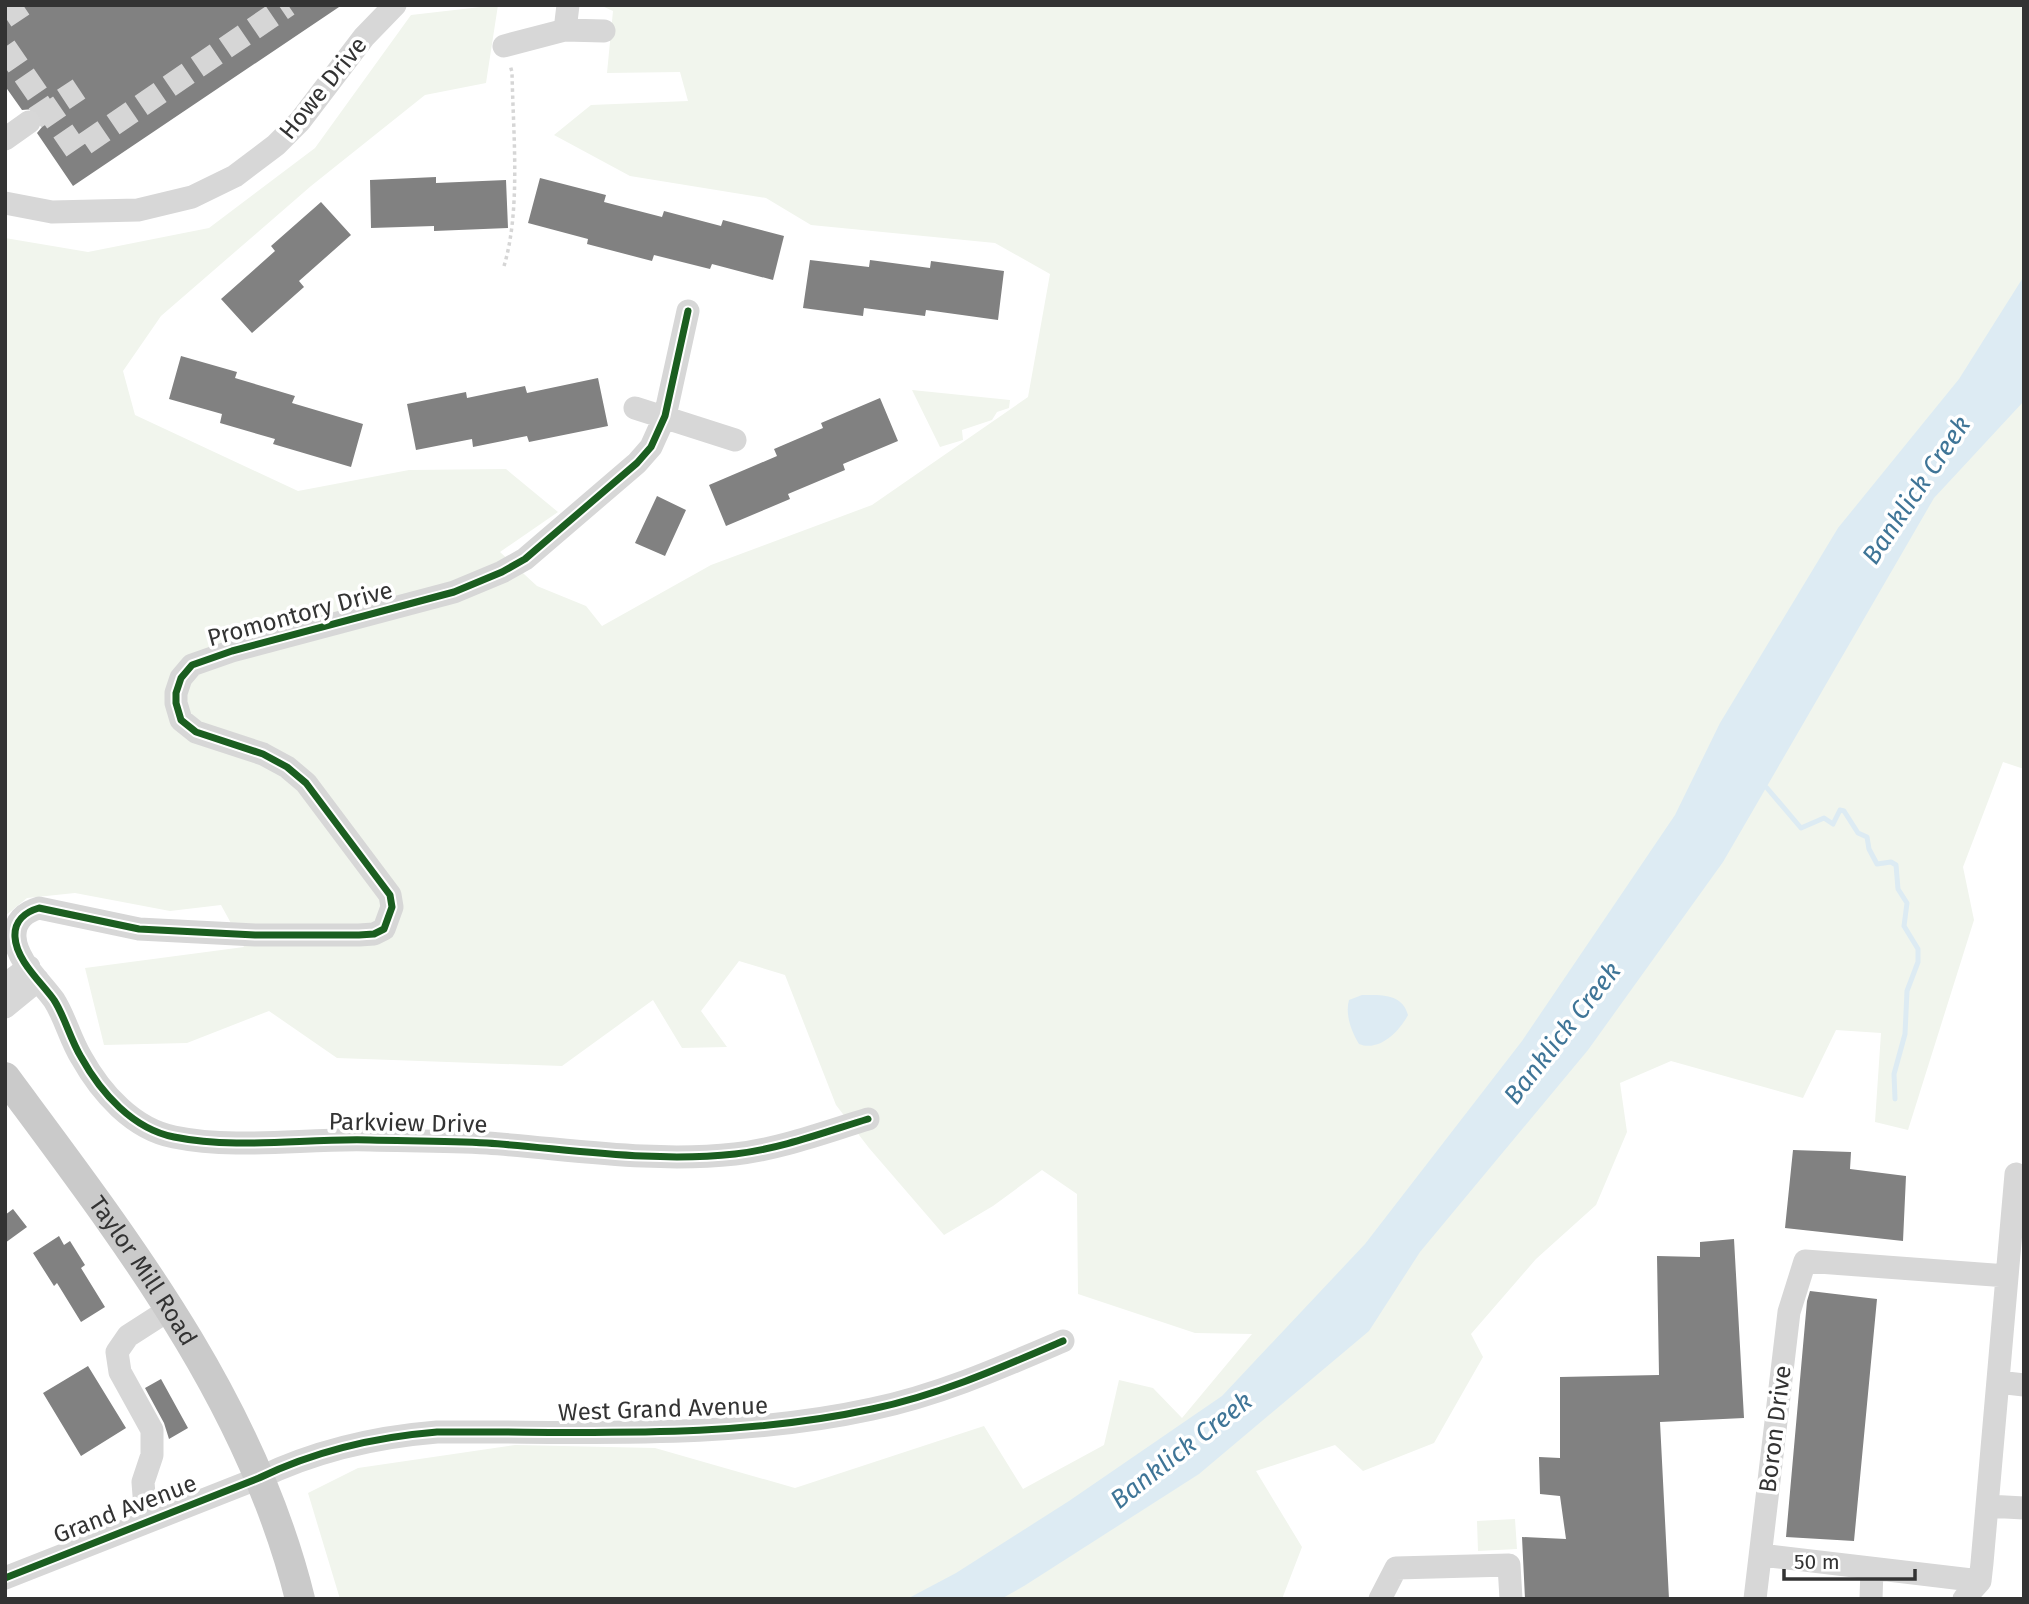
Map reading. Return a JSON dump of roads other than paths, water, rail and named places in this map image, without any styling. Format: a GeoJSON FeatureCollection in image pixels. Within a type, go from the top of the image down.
{"type":"FeatureCollection","features":[{"type":"Feature","properties":{"kind":"main road","name":"Taylor Mill Road"},"geometry":{"type":"LineString","coordinates":[[5,1077],[138,1259],[211,1375],[259,1478],[300,1599]]}},
{"type":"Feature","properties":{"kind":"street","name":"Howe Drive"},"geometry":{"type":"LineString","coordinates":[[5,203],[52,212],[138,209],[192,197],[235,176],[276,145],[300,121],[364,37],[395,5]]}},
{"type":"Feature","properties":{"kind":"street"},"geometry":{"type":"LineString","coordinates":[[565,30],[568,5]]}},
{"type":"Feature","properties":{"kind":"street"},"geometry":{"type":"LineString","coordinates":[[504,46],[565,30],[604,31]]}},
{"type":"Feature","properties":{"kind":"street"},"geometry":{"type":"LineString","coordinates":[[5,139],[29,122]]}},
{"type":"Feature","properties":{"kind":"street","name":"Promontory Drive"},"geometry":{"type":"LineString","coordinates":[[34,973],[17,948],[16,928],[21,918],[29,911],[40,908],[139,929],[255,935],[359,936],[374,934],[384,929],[392,907],[390,895],[306,783],[287,766],[263,754],[196,733],[181,720],[176,703],[181,678],[192,665],[232,651],[454,592],[525,559],[637,463],[651,447],[665,416],[688,311]]}},
{"type":"Feature","properties":{"kind":"street"},"geometry":{"type":"LineString","coordinates":[[635,408],[735,440]]}},
{"type":"Feature","properties":{"kind":"street"},"geometry":{"type":"LineString","coordinates":[[5,985],[34,973]]}},
{"type":"Feature","properties":{"kind":"street"},"geometry":{"type":"LineString","coordinates":[[5,1007],[34,973]]}},
{"type":"Feature","properties":{"kind":"street","name":"Parkview Drive"},"geometry":{"type":"LineString","coordinates":[[34,973],[56,1003],[80,1057],[112,1100],[147,1129],[173,1137],[214,1143],[358,1140],[487,1143],[680,1158],[738,1154],[803,1139],[869,1119]]}},
{"type":"Feature","properties":{"kind":"street"},"geometry":{"type":"LineString","coordinates":[[1964,1599],[1980,1581],[2016,1174]]}},
{"type":"Feature","properties":{"kind":"street","name":"Boron Drive"},"geometry":{"type":"LineString","coordinates":[[1755,1599],[1789,1312],[1805,1261],[2007,1276]]}},
{"type":"Feature","properties":{"kind":"street"},"geometry":{"type":"LineString","coordinates":[[146,1521],[142,1495],[143,1482],[152,1455],[152,1430],[120,1371],[117,1352],[128,1336],[170,1308]]}},
{"type":"Feature","properties":{"kind":"street","name":"West Grand Avenue"},"geometry":{"type":"LineString","coordinates":[[259,1478],[290,1463],[396,1435],[437,1432],[721,1430],[800,1423],[874,1409],[963,1384],[1063,1341]]}},
{"type":"Feature","properties":{"kind":"street"},"geometry":{"type":"LineString","coordinates":[[1998,1382],[2024,1385]]}},
{"type":"Feature","properties":{"kind":"street","name":"Grand Avenue"},"geometry":{"type":"LineString","coordinates":[[5,1578],[259,1478]]}},
{"type":"Feature","properties":{"kind":"street"},"geometry":{"type":"LineString","coordinates":[[1987,1506],[2024,1508]]}},
{"type":"Feature","properties":{"kind":"street"},"geometry":{"type":"LineString","coordinates":[[1761,1555],[1980,1581]]}},
{"type":"Feature","properties":{"kind":"street"},"geometry":{"type":"LineString","coordinates":[[1380,1599],[1396,1568],[1509,1565],[1510,1599]]}},
{"type":"Feature","properties":{"kind":"street"},"geometry":{"type":"LineString","coordinates":[[1871,1599],[1872,1569]]}},
{"type":"Feature","properties":{"kind":"water","name":"Banklick Creek"},"geometry":{"type":"Polygon","coordinates":[[[2024,276],[2024,401],[1934,498],[1723,862],[1588,1050],[1420,1252],[1369,1331],[1199,1474],[1024,1586],[1001,1599],[907,1599],[956,1573],[1069,1501],[1222,1396],[1365,1244],[1522,1041],[1675,815],[1720,723],[1838,528],[1959,379],[2024,276]]]}},
{"type":"Feature","properties":{"kind":"water"},"geometry":{"type":"Polygon","coordinates":[[[1362,995],[1396,999],[1408,1015],[1394,1034],[1381,1043],[1366,1046],[1359,1044],[1354,1034],[1348,1011],[1349,1000],[1362,995]]]}},
{"type":"Feature","properties":{"kind":"waterway"},"geometry":{"type":"LineString","coordinates":[[1767,788],[1801,828],[1824,818],[1833,824],[1840,810],[1844,811],[1858,833],[1867,837],[1869,849],[1877,864],[1891,862],[1896,865],[1898,889],[1907,903],[1904,926],[1918,949],[1918,962],[1907,991],[1905,1034],[1894,1074],[1895,1099]]}},
{"type":"Feature","properties":{"kind":"tunnel"},"geometry":{"type":"LineString","coordinates":[[5,17],[23,5]]}},
{"type":"Feature","properties":{"kind":"tunnel"},"geometry":{"type":"LineString","coordinates":[[5,47],[76,150],[288,5]]}},
{"type":"Feature","properties":{"kind":"tunnel"},"geometry":{"type":"LineString","coordinates":[[35,118],[79,89]]}}]}
